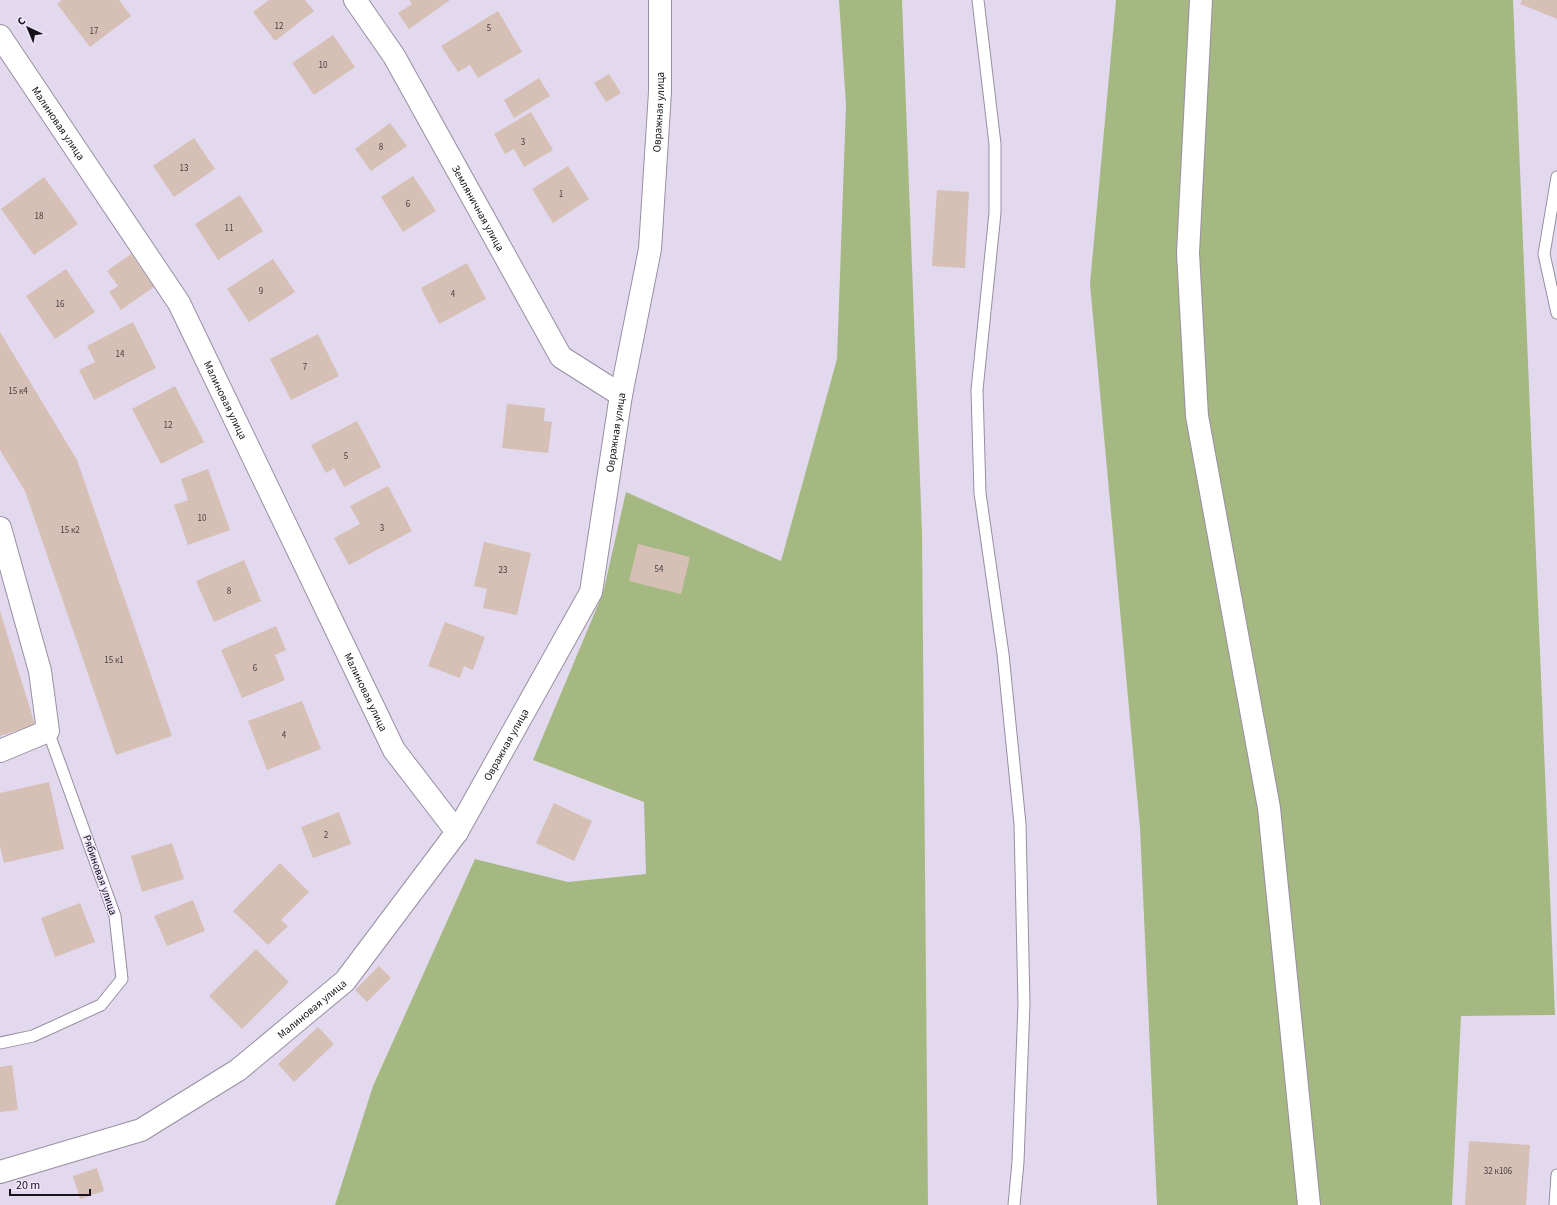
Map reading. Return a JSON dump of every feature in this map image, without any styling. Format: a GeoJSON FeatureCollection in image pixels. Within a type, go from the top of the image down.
{"type":"FeatureCollection","features":[{"type":"Feature","properties":{"kind":"street","name":"Земляничная улица"},"geometry":{"type":"LineString","coordinates":[[354,0],[394,56],[561,357],[621,395]]}},
{"type":"Feature","properties":{"kind":"street","name":"Овражная улица"},"geometry":{"type":"LineString","coordinates":[[456,832],[591,592],[621,395],[650,249],[660,92],[660,0]]}},
{"type":"Feature","properties":{"kind":"street"},"geometry":{"type":"LineString","coordinates":[[1201,0],[1188,253],[1197,416],[1269,808],[1309,1205]]}},
{"type":"Feature","properties":{"kind":"street","name":"Малиновая улица"},"geometry":{"type":"LineString","coordinates":[[0,36],[179,303],[394,750],[456,832],[345,981],[238,1070],[141,1130],[0,1172]]}},
{"type":"Feature","properties":{"kind":"street","name":"Рябиновая улица"},"geometry":{"type":"LineString","coordinates":[[0,528],[40,671],[48,731]]}},
{"type":"Feature","properties":{"kind":"street"},"geometry":{"type":"LineString","coordinates":[[0,751],[48,731]]}},
{"type":"Feature","properties":{"kind":"lane"},"geometry":{"type":"LineString","coordinates":[[978,0],[995,144],[995,213],[977,390],[980,493],[1003,654],[1020,824],[1024,1004],[1018,1162],[1014,1205]]}},
{"type":"Feature","properties":{"kind":"lane"},"geometry":{"type":"LineString","coordinates":[[1557,177],[1544,254],[1557,313]]}},
{"type":"Feature","properties":{"kind":"lane","name":"Рябиновая улица"},"geometry":{"type":"LineString","coordinates":[[0,1043],[32,1036],[101,1005],[122,979],[115,916],[48,731]]}},
{"type":"Feature","properties":{"kind":"lane"},"geometry":{"type":"LineString","coordinates":[[1555,1205],[1557,1175]]}},
{"type":"Feature","properties":{"kind":"green space"},"geometry":{"type":"Polygon","coordinates":[[[839,0],[902,0],[922,532],[928,1205],[335,1205],[373,1086],[475,859],[568,882],[646,874],[644,802],[533,760],[603,593],[626,492],[781,561],[837,359],[846,105],[839,0]]]}},
{"type":"Feature","properties":{"kind":"green space"},"geometry":{"type":"Polygon","coordinates":[[[1116,0],[1513,0],[1555,1015],[1461,1016],[1452,1205],[1157,1205],[1140,828],[1090,284],[1116,0]]]}},
{"type":"Feature","properties":{"kind":"building"},"geometry":{"type":"Polygon","coordinates":[[[62,0],[119,0],[131,16],[90,47],[57,4],[62,0]]]}},
{"type":"Feature","properties":{"kind":"building"},"geometry":{"type":"Polygon","coordinates":[[[269,0],[305,0],[314,11],[275,41],[253,12],[269,0]]]}},
{"type":"Feature","properties":{"kind":"building"},"geometry":{"type":"Polygon","coordinates":[[[409,0],[450,0],[409,29],[398,13],[412,4],[409,0]]]}},
{"type":"Feature","properties":{"kind":"building"},"geometry":{"type":"Polygon","coordinates":[[[1522,0],[1557,0],[1557,19],[1520,4],[1522,0]]]}},
{"type":"Feature","properties":{"kind":"building"},"geometry":{"type":"Polygon","coordinates":[[[498,11],[522,52],[478,78],[470,65],[458,72],[441,46],[498,11]]]}},
{"type":"Feature","properties":{"kind":"building"},"geometry":{"type":"Polygon","coordinates":[[[333,35],[355,67],[314,95],[292,63],[333,35]]]}},
{"type":"Feature","properties":{"kind":"building"},"geometry":{"type":"Polygon","coordinates":[[[609,74],[621,93],[606,102],[594,83],[609,74]]]}},
{"type":"Feature","properties":{"kind":"building"},"geometry":{"type":"Polygon","coordinates":[[[539,78],[550,96],[514,118],[504,100],[539,78]]]}},
{"type":"Feature","properties":{"kind":"building"},"geometry":{"type":"Polygon","coordinates":[[[531,112],[553,150],[524,167],[514,149],[505,154],[494,134],[531,112]]]}},
{"type":"Feature","properties":{"kind":"building"},"geometry":{"type":"Polygon","coordinates":[[[390,123],[407,146],[371,171],[355,149],[390,123]]]}},
{"type":"Feature","properties":{"kind":"building"},"geometry":{"type":"Polygon","coordinates":[[[194,138],[215,169],[174,197],[153,166],[194,138]]]}},
{"type":"Feature","properties":{"kind":"building"},"geometry":{"type":"Polygon","coordinates":[[[568,166],[589,199],[553,223],[532,189],[568,166]]]}},
{"type":"Feature","properties":{"kind":"building"},"geometry":{"type":"Polygon","coordinates":[[[413,176],[436,211],[403,232],[381,197],[413,176]]]}},
{"type":"Feature","properties":{"kind":"building"},"geometry":{"type":"Polygon","coordinates":[[[44,177],[78,224],[34,255],[1,209],[44,177]]]}},
{"type":"Feature","properties":{"kind":"building"},"geometry":{"type":"Polygon","coordinates":[[[937,190],[969,192],[965,268],[932,266],[937,190]]]}},
{"type":"Feature","properties":{"kind":"building"},"geometry":{"type":"Polygon","coordinates":[[[240,195],[263,231],[218,260],[195,224],[240,195]]]}},
{"type":"Feature","properties":{"kind":"building"},"geometry":{"type":"Polygon","coordinates":[[[131,254],[154,287],[121,310],[109,292],[118,286],[107,271],[131,254]]]}},
{"type":"Feature","properties":{"kind":"building"},"geometry":{"type":"Polygon","coordinates":[[[273,259],[295,292],[249,322],[227,289],[273,259]]]}},
{"type":"Feature","properties":{"kind":"building"},"geometry":{"type":"Polygon","coordinates":[[[467,263],[486,299],[439,324],[421,288],[467,263]]]}},
{"type":"Feature","properties":{"kind":"building"},"geometry":{"type":"Polygon","coordinates":[[[66,269],[95,312],[55,339],[26,296],[66,269]]]}},
{"type":"Feature","properties":{"kind":"building"},"geometry":{"type":"Polygon","coordinates":[[[133,322],[156,368],[94,400],[79,370],[95,362],[87,346],[133,322]]]}},
{"type":"Feature","properties":{"kind":"building"},"geometry":{"type":"Polygon","coordinates":[[[0,332],[77,460],[172,736],[116,755],[25,491],[0,450],[0,332]]]}},
{"type":"Feature","properties":{"kind":"building"},"geometry":{"type":"Polygon","coordinates":[[[318,334],[339,376],[291,400],[270,359],[318,334]]]}},
{"type":"Feature","properties":{"kind":"building"},"geometry":{"type":"Polygon","coordinates":[[[175,386],[204,442],[161,464],[132,409],[175,386]]]}},
{"type":"Feature","properties":{"kind":"building"},"geometry":{"type":"Polygon","coordinates":[[[507,404],[545,408],[544,421],[552,422],[548,453],[502,448],[507,404]]]}},
{"type":"Feature","properties":{"kind":"building"},"geometry":{"type":"Polygon","coordinates":[[[357,421],[381,467],[344,487],[334,468],[326,473],[311,445],[357,421]]]}},
{"type":"Feature","properties":{"kind":"building"},"geometry":{"type":"Polygon","coordinates":[[[208,469],[230,530],[188,545],[174,505],[188,500],[181,479],[208,469]]]}},
{"type":"Feature","properties":{"kind":"building"},"geometry":{"type":"Polygon","coordinates":[[[388,486],[412,531],[349,565],[334,538],[360,524],[350,506],[388,486]]]}},
{"type":"Feature","properties":{"kind":"building"},"geometry":{"type":"Polygon","coordinates":[[[484,542],[531,553],[517,615],[483,608],[487,589],[474,586],[484,542]]]}},
{"type":"Feature","properties":{"kind":"building"},"geometry":{"type":"Polygon","coordinates":[[[638,544],[690,557],[681,594],[629,581],[638,544]]]}},
{"type":"Feature","properties":{"kind":"building"},"geometry":{"type":"Polygon","coordinates":[[[244,560],[261,601],[214,622],[196,581],[244,560]]]}},
{"type":"Feature","properties":{"kind":"building"},"geometry":{"type":"Polygon","coordinates":[[[0,611],[35,725],[0,736],[0,611]]]}},
{"type":"Feature","properties":{"kind":"building"},"geometry":{"type":"Polygon","coordinates":[[[445,622],[485,637],[473,670],[464,666],[460,678],[428,666],[445,622]]]}},
{"type":"Feature","properties":{"kind":"building"},"geometry":{"type":"Polygon","coordinates":[[[276,626],[286,650],[275,655],[285,680],[242,698],[221,650],[276,626]]]}},
{"type":"Feature","properties":{"kind":"building"},"geometry":{"type":"Polygon","coordinates":[[[302,701],[321,749],[267,770],[248,721],[302,701]]]}},
{"type":"Feature","properties":{"kind":"building"},"geometry":{"type":"Polygon","coordinates":[[[49,782],[64,849],[4,863],[0,846],[0,793],[49,782]]]}},
{"type":"Feature","properties":{"kind":"building"},"geometry":{"type":"Polygon","coordinates":[[[554,803],[592,821],[574,861],[536,843],[554,803]]]}},
{"type":"Feature","properties":{"kind":"building"},"geometry":{"type":"Polygon","coordinates":[[[339,812],[351,844],[313,858],[301,827],[339,812]]]}},
{"type":"Feature","properties":{"kind":"building"},"geometry":{"type":"Polygon","coordinates":[[[172,843],[184,879],[142,892],[131,856],[172,843]]]}},
{"type":"Feature","properties":{"kind":"building"},"geometry":{"type":"Polygon","coordinates":[[[280,863],[309,892],[281,920],[288,926],[268,945],[233,911],[280,863]]]}},
{"type":"Feature","properties":{"kind":"building"},"geometry":{"type":"Polygon","coordinates":[[[193,900],[205,931],[167,946],[154,916],[193,900]]]}},
{"type":"Feature","properties":{"kind":"building"},"geometry":{"type":"Polygon","coordinates":[[[80,903],[95,942],[55,957],[41,918],[80,903]]]}},
{"type":"Feature","properties":{"kind":"building"},"geometry":{"type":"Polygon","coordinates":[[[256,949],[289,982],[242,1029],[209,996],[256,949]]]}},
{"type":"Feature","properties":{"kind":"building"},"geometry":{"type":"Polygon","coordinates":[[[379,966],[391,978],[367,1002],[355,990],[379,966]]]}},
{"type":"Feature","properties":{"kind":"building"},"geometry":{"type":"Polygon","coordinates":[[[318,1027],[334,1044],[294,1082],[278,1064],[318,1027]]]}},
{"type":"Feature","properties":{"kind":"building"},"geometry":{"type":"Polygon","coordinates":[[[12,1065],[18,1110],[0,1112],[0,1067],[12,1065]]]}},
{"type":"Feature","properties":{"kind":"building"},"geometry":{"type":"Polygon","coordinates":[[[1469,1141],[1530,1145],[1526,1205],[1465,1205],[1469,1141]]]}},
{"type":"Feature","properties":{"kind":"building"},"geometry":{"type":"Polygon","coordinates":[[[97,1168],[104,1191],[80,1199],[73,1176],[97,1168]]]}}]}
